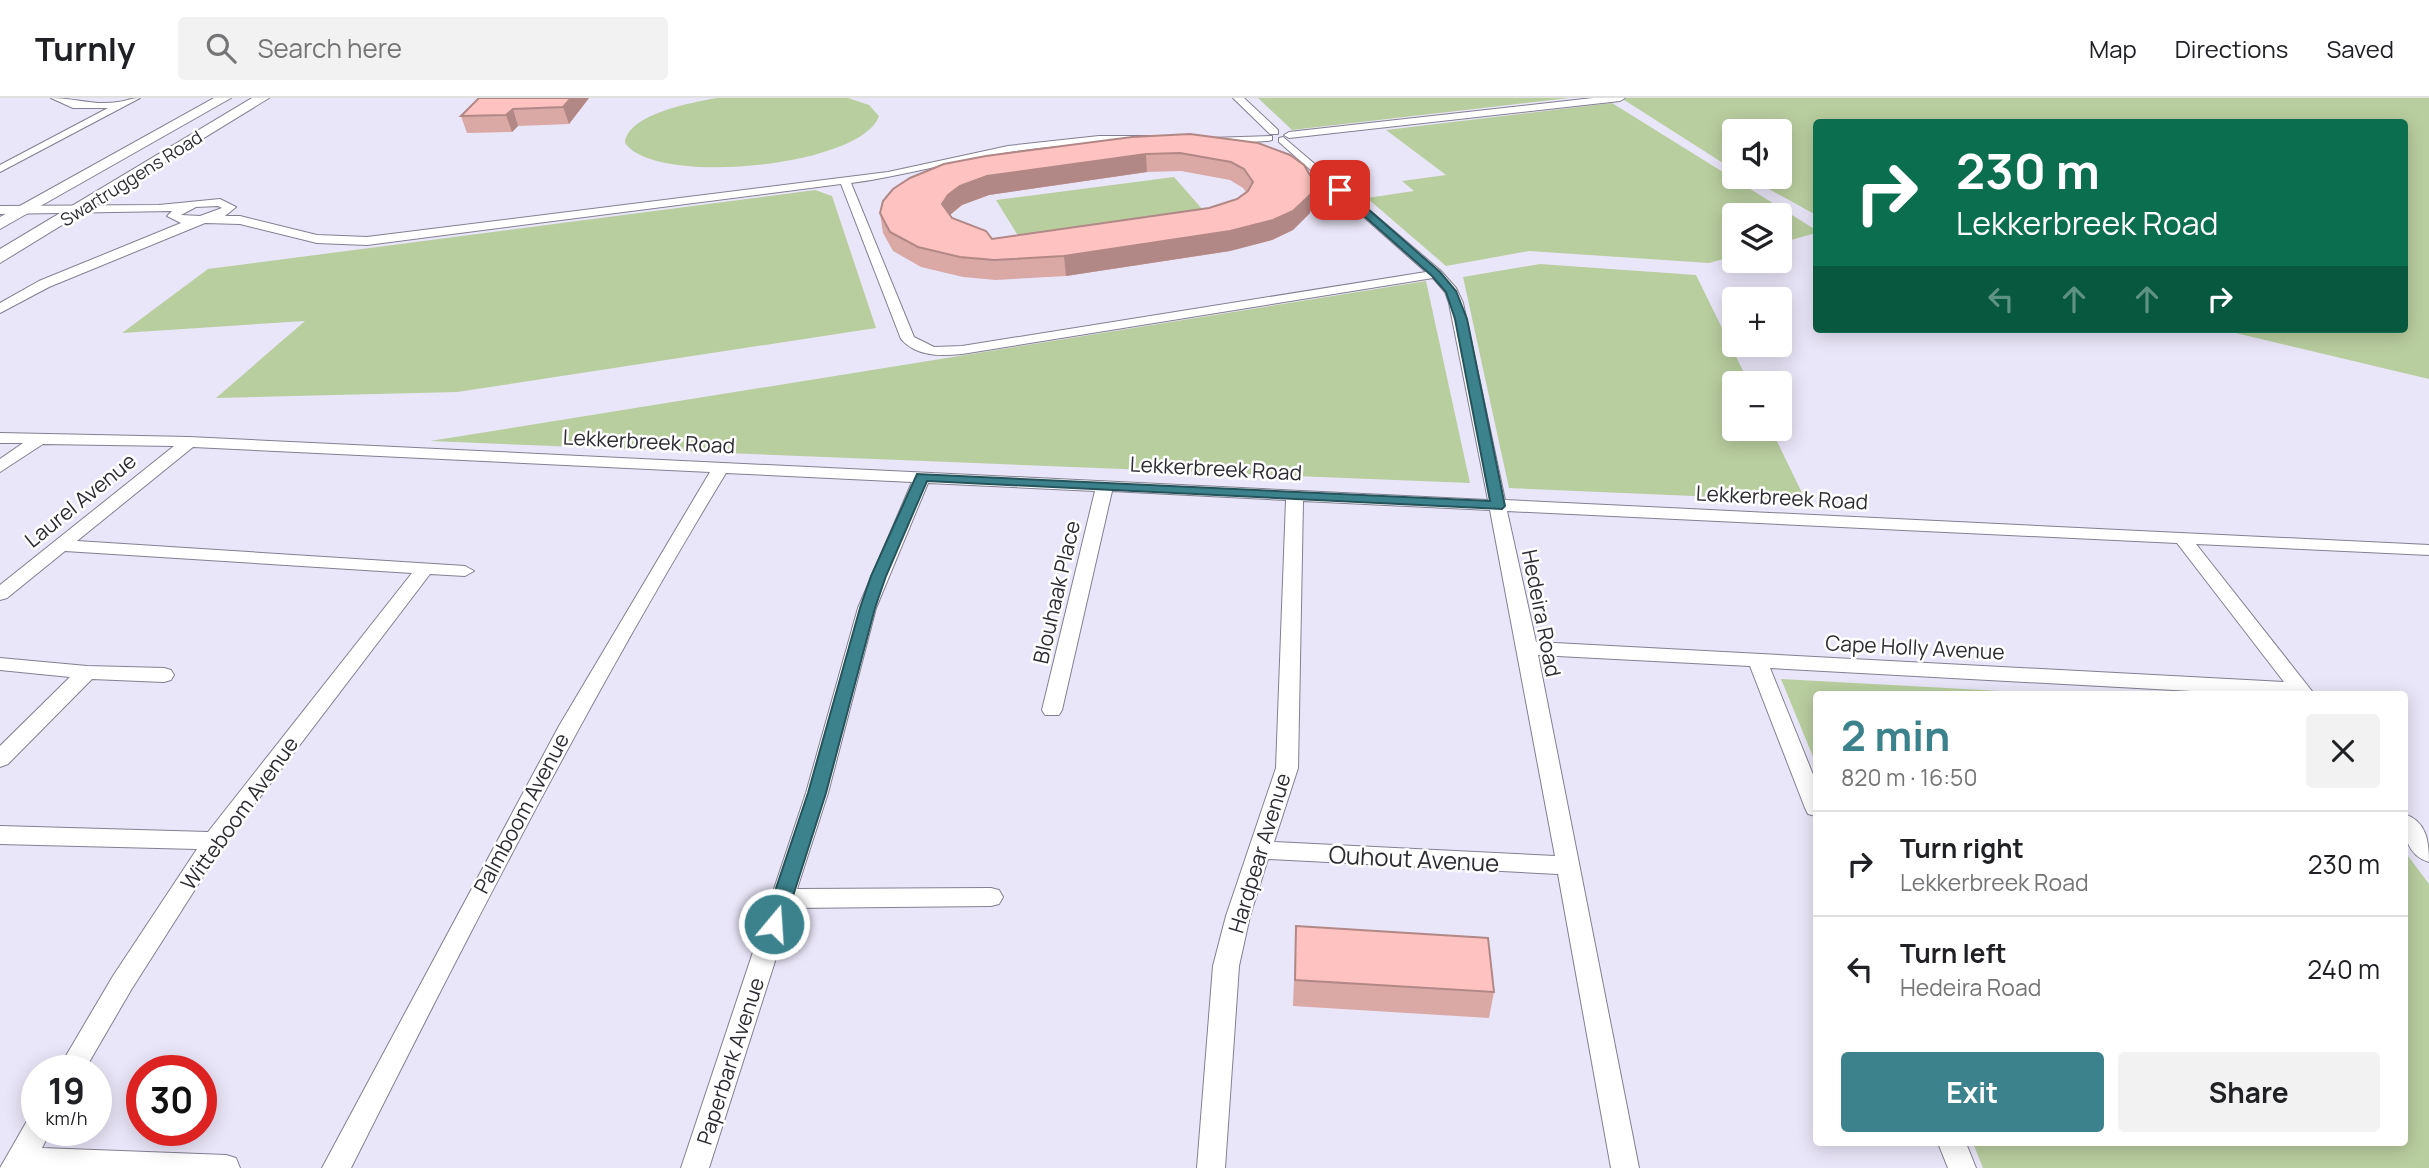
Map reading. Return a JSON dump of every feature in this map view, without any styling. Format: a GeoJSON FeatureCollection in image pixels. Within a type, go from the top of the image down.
{"type":"FeatureCollection","features":[{"type":"Feature","properties":{"kind":"main road","name":"Swartruggens Road"},"geometry":{"type":"LineString","coordinates":[[0,224],[224,98]]}},
{"type":"Feature","properties":{"kind":"main road","name":"Swartruggens Road"},"geometry":{"type":"LineString","coordinates":[[0,257],[261,98]]}},
{"type":"Feature","properties":{"kind":"street"},"geometry":{"type":"LineString","coordinates":[[56,98],[73,105],[122,105]]}},
{"type":"Feature","properties":{"kind":"street"},"geometry":{"type":"LineString","coordinates":[[0,169],[135,98]]}},
{"type":"Feature","properties":{"kind":"street","name":"Hedeira Road"},"geometry":{"type":"LineString","coordinates":[[1238,98],[1436,274],[1451,291],[1461,319],[1527,648],[1625,1168]]}},
{"type":"Feature","properties":{"kind":"street"},"geometry":{"type":"LineString","coordinates":[[159,209],[174,216],[240,220],[317,239],[367,241],[845,181],[907,172],[1008,149],[1125,137],[1190,140],[1279,136],[1620,98]]}},
{"type":"Feature","properties":{"kind":"street"},"geometry":{"type":"LineString","coordinates":[[0,162],[16,161]]}},
{"type":"Feature","properties":{"kind":"street"},"geometry":{"type":"LineString","coordinates":[[845,181],[908,339],[915,346],[928,351],[962,351],[1436,274]]}},
{"type":"Feature","properties":{"kind":"street"},"geometry":{"type":"LineString","coordinates":[[0,210],[159,209],[220,202],[229,204],[229,214],[240,220]]}},
{"type":"Feature","properties":{"kind":"street"},"geometry":{"type":"LineString","coordinates":[[167,231],[174,216],[193,205]]}},
{"type":"Feature","properties":{"kind":"street"},"geometry":{"type":"LineString","coordinates":[[0,309],[44,284],[167,231],[228,209]]}},
{"type":"Feature","properties":{"kind":"street","name":"Lekkerbreek Road"},"geometry":{"type":"LineString","coordinates":[[0,438],[189,442],[2429,550]]}},
{"type":"Feature","properties":{"kind":"street"},"geometry":{"type":"LineString","coordinates":[[0,467],[38,440]]}},
{"type":"Feature","properties":{"kind":"street","name":"Laurel Avenue"},"geometry":{"type":"LineString","coordinates":[[0,594],[189,442]]}},
{"type":"Feature","properties":{"kind":"street","name":"Palmboom Avenue"},"geometry":{"type":"LineString","coordinates":[[336,1168],[511,830],[619,635],[721,467]]}},
{"type":"Feature","properties":{"kind":"street","name":"Paperbark Avenue"},"geometry":{"type":"LineString","coordinates":[[695,1168],[817,793],[867,608],[878,576],[922,477]]}},
{"type":"Feature","properties":{"kind":"street","name":"Blouhaak Place"},"geometry":{"type":"LineString","coordinates":[[1052,710],[1105,485]]}},
{"type":"Feature","properties":{"kind":"street","name":"Hardpear Avenue"},"geometry":{"type":"LineString","coordinates":[[1210,1168],[1226,966],[1238,916],[1287,768],[1295,495]]}},
{"type":"Feature","properties":{"kind":"street"},"geometry":{"type":"LineString","coordinates":[[2183,539],[2302,691]]}},
{"type":"Feature","properties":{"kind":"street"},"geometry":{"type":"LineString","coordinates":[[61,545],[465,570]]}},
{"type":"Feature","properties":{"kind":"street","name":"Witteboom Avenue"},"geometry":{"type":"LineString","coordinates":[[79,1055],[122,982],[214,841],[425,568]]}},
{"type":"Feature","properties":{"kind":"street","name":"Cape Holly Avenue"},"geometry":{"type":"LineString","coordinates":[[1527,648],[2285,691]]}},
{"type":"Feature","properties":{"kind":"street"},"geometry":{"type":"LineString","coordinates":[[1758,662],[1813,800]]}},
{"type":"Feature","properties":{"kind":"street"},"geometry":{"type":"LineString","coordinates":[[0,664],[164,676]]}},
{"type":"Feature","properties":{"kind":"street"},"geometry":{"type":"LineString","coordinates":[[0,759],[87,672]]}},
{"type":"Feature","properties":{"kind":"street"},"geometry":{"type":"LineString","coordinates":[[2408,827],[2429,853]]}},
{"type":"Feature","properties":{"kind":"street"},"geometry":{"type":"LineString","coordinates":[[0,835],[214,841]]}},
{"type":"Feature","properties":{"kind":"street","name":"Ouhout Avenue"},"geometry":{"type":"LineString","coordinates":[[1261,850],[1567,866]]}},
{"type":"Feature","properties":{"kind":"street"},"geometry":{"type":"LineString","coordinates":[[782,900],[991,897]]}},
{"type":"Feature","properties":{"kind":"street"},"geometry":{"type":"LineString","coordinates":[[16,1164],[27,1146]]}},
{"type":"Feature","properties":{"kind":"street"},"geometry":{"type":"LineString","coordinates":[[1953,1146],[1962,1168]]}},
{"type":"Feature","properties":{"kind":"street"},"geometry":{"type":"LineString","coordinates":[[16,1164],[226,1168]]}},
{"type":"Feature","properties":{"kind":"green space"},"geometry":{"type":"Polygon","coordinates":[[[717,98],[848,98],[869,105],[879,116],[864,134],[836,148],[799,159],[756,165],[675,165],[644,157],[625,143],[637,124],[649,117],[678,106],[717,98]]]}},
{"type":"Feature","properties":{"kind":"green space"},"geometry":{"type":"Polygon","coordinates":[[[1258,98],[1570,98],[1292,130],[1258,98]]]}},
{"type":"Feature","properties":{"kind":"green space"},"geometry":{"type":"Polygon","coordinates":[[[1621,98],[2429,98],[2429,379],[2236,333],[2408,333],[2408,119],[1813,119],[1813,213],[1769,189],[1792,189],[1792,119],[1722,119],[1722,162],[1621,98]]]}},
{"type":"Feature","properties":{"kind":"green space"},"geometry":{"type":"Polygon","coordinates":[[[1612,103],[1722,171],[1722,189],[1750,189],[1773,203],[1722,203],[1722,259],[1709,263],[1529,251],[1446,266],[1367,198],[1414,191],[1402,181],[1446,175],[1386,130],[1612,103]]]}},
{"type":"Feature","properties":{"kind":"green space"},"geometry":{"type":"Polygon","coordinates":[[[1174,177],[1211,219],[1023,244],[996,200],[1174,177]]]}},
{"type":"Feature","properties":{"kind":"green space"},"geometry":{"type":"Polygon","coordinates":[[[815,190],[832,196],[876,328],[457,392],[216,398],[305,321],[122,333],[208,269],[815,190]]]}},
{"type":"Feature","properties":{"kind":"green space"},"geometry":{"type":"Polygon","coordinates":[[[1792,215],[1813,228],[1813,234],[1792,240],[1792,215]]]}},
{"type":"Feature","properties":{"kind":"green space"},"geometry":{"type":"Polygon","coordinates":[[[1540,264],[1696,275],[1722,328],[1722,357],[1736,357],[1743,371],[1722,371],[1722,441],[1777,441],[1806,501],[1509,488],[1463,277],[1540,264]]]}},
{"type":"Feature","properties":{"kind":"green space"},"geometry":{"type":"Polygon","coordinates":[[[1426,281],[1470,483],[430,441],[1426,281]]]}},
{"type":"Feature","properties":{"kind":"green space"},"geometry":{"type":"Polygon","coordinates":[[[1781,679],[2002,691],[1813,691],[1813,757],[1781,679]]]}},
{"type":"Feature","properties":{"kind":"green space"},"geometry":{"type":"Polygon","coordinates":[[[2408,856],[2429,884],[2429,1168],[1983,1168],[1974,1146],[2408,1146],[2408,856]]]}},
{"type":"Feature","properties":{"kind":"building"},"geometry":{"type":"Polygon","coordinates":[[[479,98],[571,98],[563,107],[513,109],[506,115],[461,116],[479,98]]]}},
{"type":"Feature","properties":{"kind":"building"},"geometry":{"type":"Polygon","coordinates":[[[1190,134],[1258,143],[1290,155],[1304,165],[1314,182],[1311,194],[1293,211],[1273,220],[1230,231],[1064,256],[994,260],[960,257],[918,247],[890,232],[880,213],[883,201],[893,189],[910,178],[944,164],[1132,137],[1190,134]],[[1180,153],[1146,154],[987,176],[960,186],[948,195],[942,204],[952,218],[986,231],[992,239],[1209,208],[1237,199],[1248,191],[1253,182],[1244,169],[1231,162],[1180,153]]]}},
{"type":"Feature","properties":{"kind":"building"},"geometry":{"type":"Polygon","coordinates":[[[1296,926],[1488,938],[1494,992],[1295,980],[1296,926]]]}},
{"type":"Feature","properties":{"kind":"route"},"geometry":{"type":"LineString","coordinates":[[774,924],[817,793],[867,608],[878,576],[922,477],[1497,506],[1461,319],[1451,291],[1436,274],[1340,190]]}}]}
